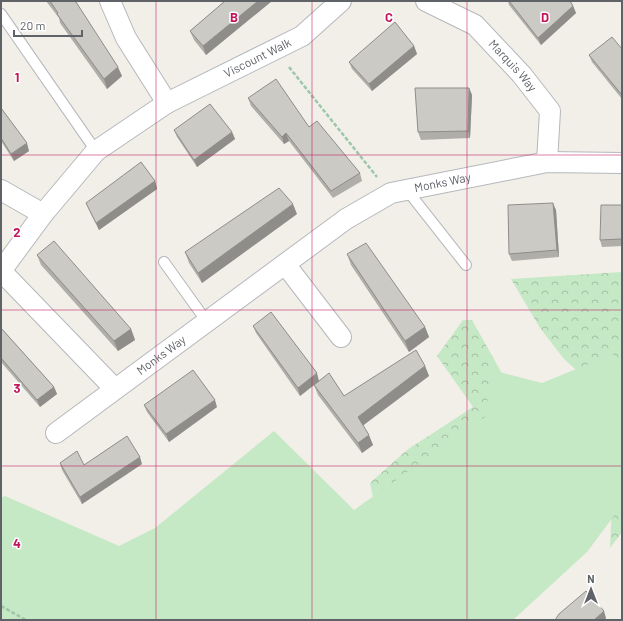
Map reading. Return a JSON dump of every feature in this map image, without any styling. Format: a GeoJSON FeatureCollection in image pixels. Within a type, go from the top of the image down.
{"type":"FeatureCollection","features":[{"type":"Feature","properties":{"kind":"street"},"geometry":{"type":"LineString","coordinates":[[110,1],[126,38],[167,103]]}},
{"type":"Feature","properties":{"kind":"street","name":"Viscount Walk"},"geometry":{"type":"LineString","coordinates":[[1,271],[43,214],[96,151],[167,103],[302,36],[341,1]]}},
{"type":"Feature","properties":{"kind":"street","name":"Marquis Way"},"geometry":{"type":"LineString","coordinates":[[426,1],[475,26],[522,74],[550,111],[547,162]]}},
{"type":"Feature","properties":{"kind":"street","name":"Monks Way"},"geometry":{"type":"LineString","coordinates":[[56,433],[346,219],[399,192],[547,162],[622,163]]}},
{"type":"Feature","properties":{"kind":"street"},"geometry":{"type":"LineString","coordinates":[[1,190],[43,214]]}},
{"type":"Feature","properties":{"kind":"street"},"geometry":{"type":"LineString","coordinates":[[285,264],[341,337]]}},
{"type":"Feature","properties":{"kind":"street"},"geometry":{"type":"LineString","coordinates":[[1,271],[115,389]]}},
{"type":"Feature","properties":{"kind":"lane"},"geometry":{"type":"LineString","coordinates":[[1,14],[96,151]]}},
{"type":"Feature","properties":{"kind":"lane"},"geometry":{"type":"LineString","coordinates":[[399,192],[466,265]]}},
{"type":"Feature","properties":{"kind":"lane"},"geometry":{"type":"LineString","coordinates":[[164,262],[207,322]]}},
{"type":"Feature","properties":{"kind":"path"},"geometry":{"type":"LineString","coordinates":[[275,49],[399,192]]}},
{"type":"Feature","properties":{"kind":"path"},"geometry":{"type":"LineString","coordinates":[[1,606],[26,620]]}},
{"type":"Feature","properties":{"kind":"green space"},"geometry":{"type":"Polygon","coordinates":[[[622,272],[622,532],[610,548],[612,502],[584,377],[564,359],[540,328],[511,279],[622,272]]]}},
{"type":"Feature","properties":{"kind":"green space"},"geometry":{"type":"Polygon","coordinates":[[[463,320],[472,320],[518,402],[376,512],[370,483],[407,450],[473,407],[437,356],[463,320]]]}},
{"type":"Feature","properties":{"kind":"green space"},"geometry":{"type":"Polygon","coordinates":[[[613,354],[622,387],[622,505],[587,552],[513,620],[1,620],[1,498],[5,496],[119,546],[155,528],[274,431],[354,510],[485,417],[492,370],[542,383],[613,354]]]}},
{"type":"Feature","properties":{"kind":"building"},"geometry":{"type":"Polygon","coordinates":[[[50,1],[76,2],[118,67],[104,79],[57,14],[58,13],[50,1]]]}},
{"type":"Feature","properties":{"kind":"building"},"geometry":{"type":"Polygon","coordinates":[[[225,1],[258,1],[203,46],[190,31],[225,1]]]}},
{"type":"Feature","properties":{"kind":"building"},"geometry":{"type":"Polygon","coordinates":[[[509,1],[570,1],[573,6],[538,38],[509,1]]]}},
{"type":"Feature","properties":{"kind":"building"},"geometry":{"type":"Polygon","coordinates":[[[395,22],[414,46],[369,84],[349,62],[395,22]]]}},
{"type":"Feature","properties":{"kind":"building"},"geometry":{"type":"Polygon","coordinates":[[[612,37],[622,49],[622,95],[589,55],[612,37]]]}},
{"type":"Feature","properties":{"kind":"building"},"geometry":{"type":"Polygon","coordinates":[[[276,79],[309,127],[317,121],[360,173],[331,191],[286,133],[282,137],[248,98],[276,79]]]}},
{"type":"Feature","properties":{"kind":"building"},"geometry":{"type":"Polygon","coordinates":[[[415,88],[469,88],[468,131],[418,132],[415,88]]]}},
{"type":"Feature","properties":{"kind":"building"},"geometry":{"type":"Polygon","coordinates":[[[210,104],[232,132],[194,160],[174,130],[210,104]]]}},
{"type":"Feature","properties":{"kind":"building"},"geometry":{"type":"Polygon","coordinates":[[[1,108],[27,143],[11,154],[1,138],[1,108]]]}},
{"type":"Feature","properties":{"kind":"building"},"geometry":{"type":"Polygon","coordinates":[[[141,162],[155,181],[96,223],[86,203],[141,162]]]}},
{"type":"Feature","properties":{"kind":"building"},"geometry":{"type":"Polygon","coordinates":[[[279,188],[293,204],[198,273],[185,252],[279,188]]]}},
{"type":"Feature","properties":{"kind":"building"},"geometry":{"type":"Polygon","coordinates":[[[553,203],[557,250],[509,254],[508,205],[553,203]]]}},
{"type":"Feature","properties":{"kind":"building"},"geometry":{"type":"Polygon","coordinates":[[[601,205],[622,205],[622,239],[600,240],[601,205]]]}},
{"type":"Feature","properties":{"kind":"building"},"geometry":{"type":"Polygon","coordinates":[[[54,241],[131,329],[114,341],[37,255],[54,241]]]}},
{"type":"Feature","properties":{"kind":"building"},"geometry":{"type":"Polygon","coordinates":[[[366,243],[425,327],[405,341],[347,254],[366,243]]]}},
{"type":"Feature","properties":{"kind":"building"},"geometry":{"type":"Polygon","coordinates":[[[271,312],[317,373],[298,388],[253,326],[271,312]]]}},
{"type":"Feature","properties":{"kind":"building"},"geometry":{"type":"Polygon","coordinates":[[[1,328],[54,387],[37,400],[1,358],[1,328]]]}},
{"type":"Feature","properties":{"kind":"building"},"geometry":{"type":"Polygon","coordinates":[[[416,350],[425,366],[358,417],[369,435],[358,443],[314,385],[329,373],[344,396],[416,350]]]}},
{"type":"Feature","properties":{"kind":"building"},"geometry":{"type":"Polygon","coordinates":[[[193,370],[215,400],[166,434],[144,405],[193,370]]]}},
{"type":"Feature","properties":{"kind":"building"},"geometry":{"type":"Polygon","coordinates":[[[127,436],[140,457],[80,497],[60,463],[77,451],[84,465],[127,436]]]}},
{"type":"Feature","properties":{"kind":"building"},"geometry":{"type":"Polygon","coordinates":[[[586,591],[604,611],[594,620],[555,620],[559,614],[586,591]]]}}]}
